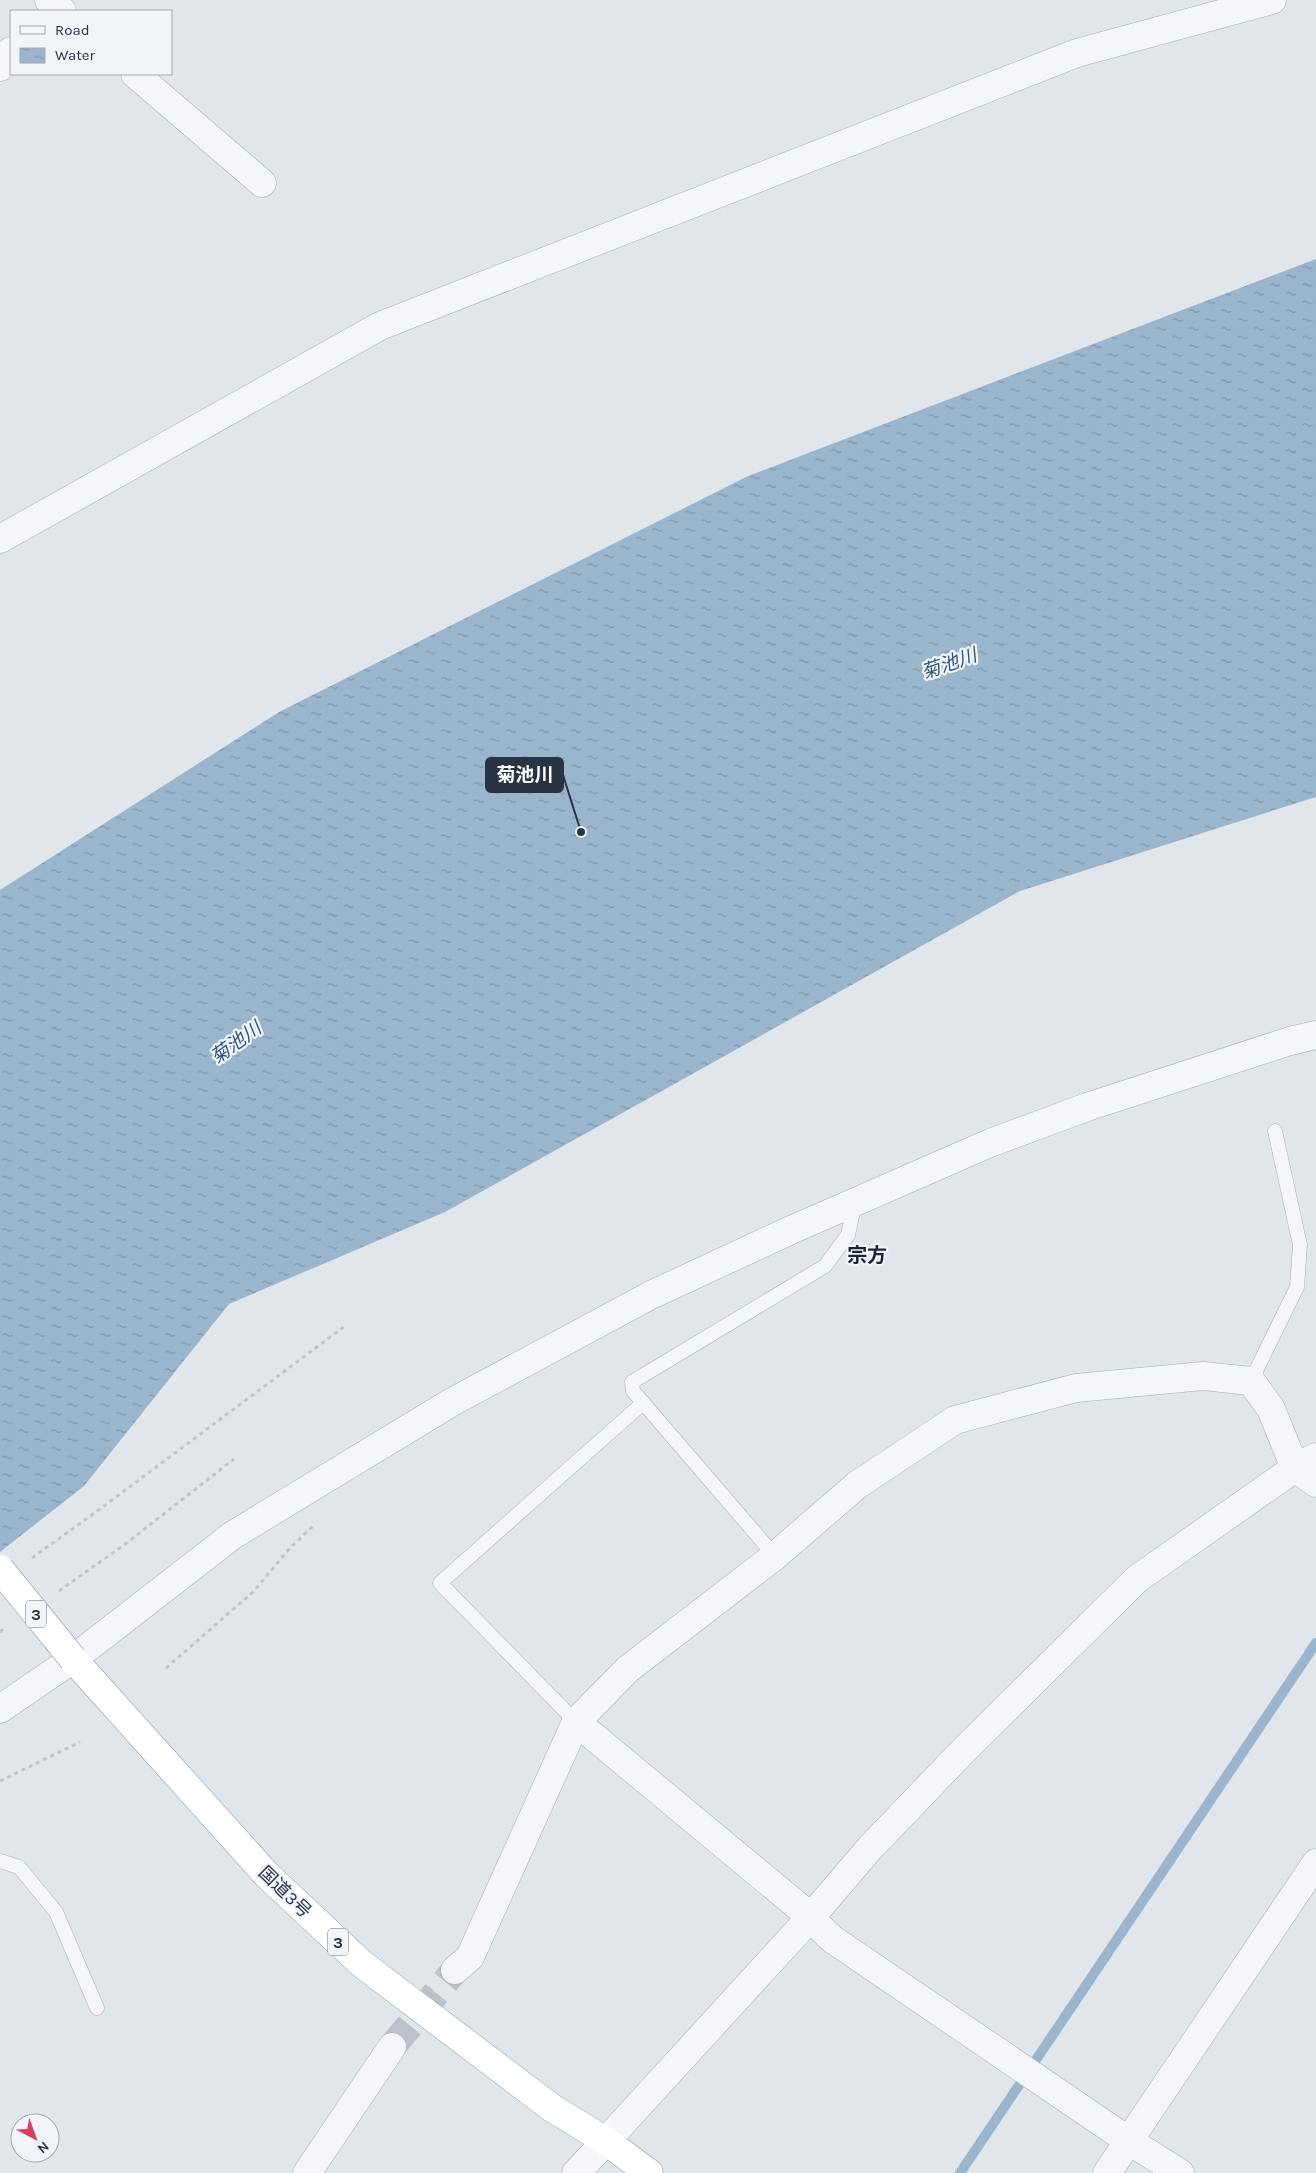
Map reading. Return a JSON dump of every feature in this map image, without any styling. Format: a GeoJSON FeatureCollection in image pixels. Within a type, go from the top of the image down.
{"type":"FeatureCollection","features":[{"type":"Feature","properties":{"kind":"highway","name":"国道3号"},"geometry":{"type":"LineString","coordinates":[[0,1569],[73,1659],[267,1876],[362,1964],[552,2108],[606,2141],[649,2173]]}},
{"type":"Feature","properties":{"kind":"street"},"geometry":{"type":"LineString","coordinates":[[39,10],[48,0],[61,10]]}},
{"type":"Feature","properties":{"kind":"street"},"geometry":{"type":"LineString","coordinates":[[0,539],[380,326],[1077,53],[1272,0]]}},
{"type":"Feature","properties":{"kind":"street"},"geometry":{"type":"LineString","coordinates":[[0,68],[10,53]]}},
{"type":"Feature","properties":{"kind":"street"},"geometry":{"type":"LineString","coordinates":[[136,75],[262,183]]}},
{"type":"Feature","properties":{"kind":"street"},"geometry":{"type":"LineString","coordinates":[[0,1709],[73,1659],[232,1535],[452,1402],[651,1295],[990,1143],[1087,1108],[1290,1041],[1316,1035]]}},
{"type":"Feature","properties":{"kind":"street"},"geometry":{"type":"LineString","coordinates":[[455,1970],[470,1957],[576,1722],[628,1669],[775,1556],[857,1485],[955,1420],[1076,1388],[1203,1376],[1251,1381],[1271,1409],[1309,1470],[1137,1579],[964,1750],[870,1848],[810,1918],[576,2173]]}},
{"type":"Feature","properties":{"kind":"street"},"geometry":{"type":"LineString","coordinates":[[576,1722],[810,1918],[832,1939],[1129,2141],[1180,2173]]}},
{"type":"Feature","properties":{"kind":"street"},"geometry":{"type":"LineString","coordinates":[[1107,2173],[1316,1863]]}},
{"type":"Feature","properties":{"kind":"street"},"geometry":{"type":"LineString","coordinates":[[307,2173],[392,2047]]}},
{"type":"Feature","properties":{"kind":"lane"},"geometry":{"type":"LineString","coordinates":[[1251,1381],[1297,1287],[1300,1245],[1275,1131]]}},
{"type":"Feature","properties":{"kind":"lane"},"geometry":{"type":"LineString","coordinates":[[775,1556],[643,1403],[634,1391],[632,1382],[824,1266],[848,1235],[855,1202]]}},
{"type":"Feature","properties":{"kind":"lane"},"geometry":{"type":"LineString","coordinates":[[576,1722],[440,1583],[643,1403]]}},
{"type":"Feature","properties":{"kind":"lane"},"geometry":{"type":"LineString","coordinates":[[0,1861],[19,1867],[56,1912],[97,2008]]}},
{"type":"Feature","properties":{"kind":"path"},"geometry":{"type":"LineString","coordinates":[[31,1558],[100,1509],[345,1326]]}},
{"type":"Feature","properties":{"kind":"path"},"geometry":{"type":"LineString","coordinates":[[54,1594],[124,1545],[234,1459]]}},
{"type":"Feature","properties":{"kind":"path"},"geometry":{"type":"LineString","coordinates":[[0,1632],[8,1627]]}},
{"type":"Feature","properties":{"kind":"path"},"geometry":{"type":"LineString","coordinates":[[0,1781],[80,1742]]}},
{"type":"Feature","properties":{"kind":"water"},"geometry":{"type":"Polygon","coordinates":[[[1316,259],[1316,797],[1020,891],[445,1212],[229,1304],[84,1486],[0,1552],[0,890],[279,712],[748,476],[1316,259]]]}},
{"type":"Feature","properties":{"kind":"waterway"},"geometry":{"type":"LineString","coordinates":[[960,2173],[1316,1643]]}},
{"type":"Feature","properties":{"kind":"tunnel"},"geometry":{"type":"LineString","coordinates":[[392,2047],[455,1970]]}},
{"type":"Feature","properties":{"kind":"place","name":"菊池川"},"geometry":{"type":"Point","coordinates":[581,832]}},
{"type":"Feature","properties":{"kind":"district","name":"宗方"},"geometry":{"type":"Point","coordinates":[867,1255]}}]}
